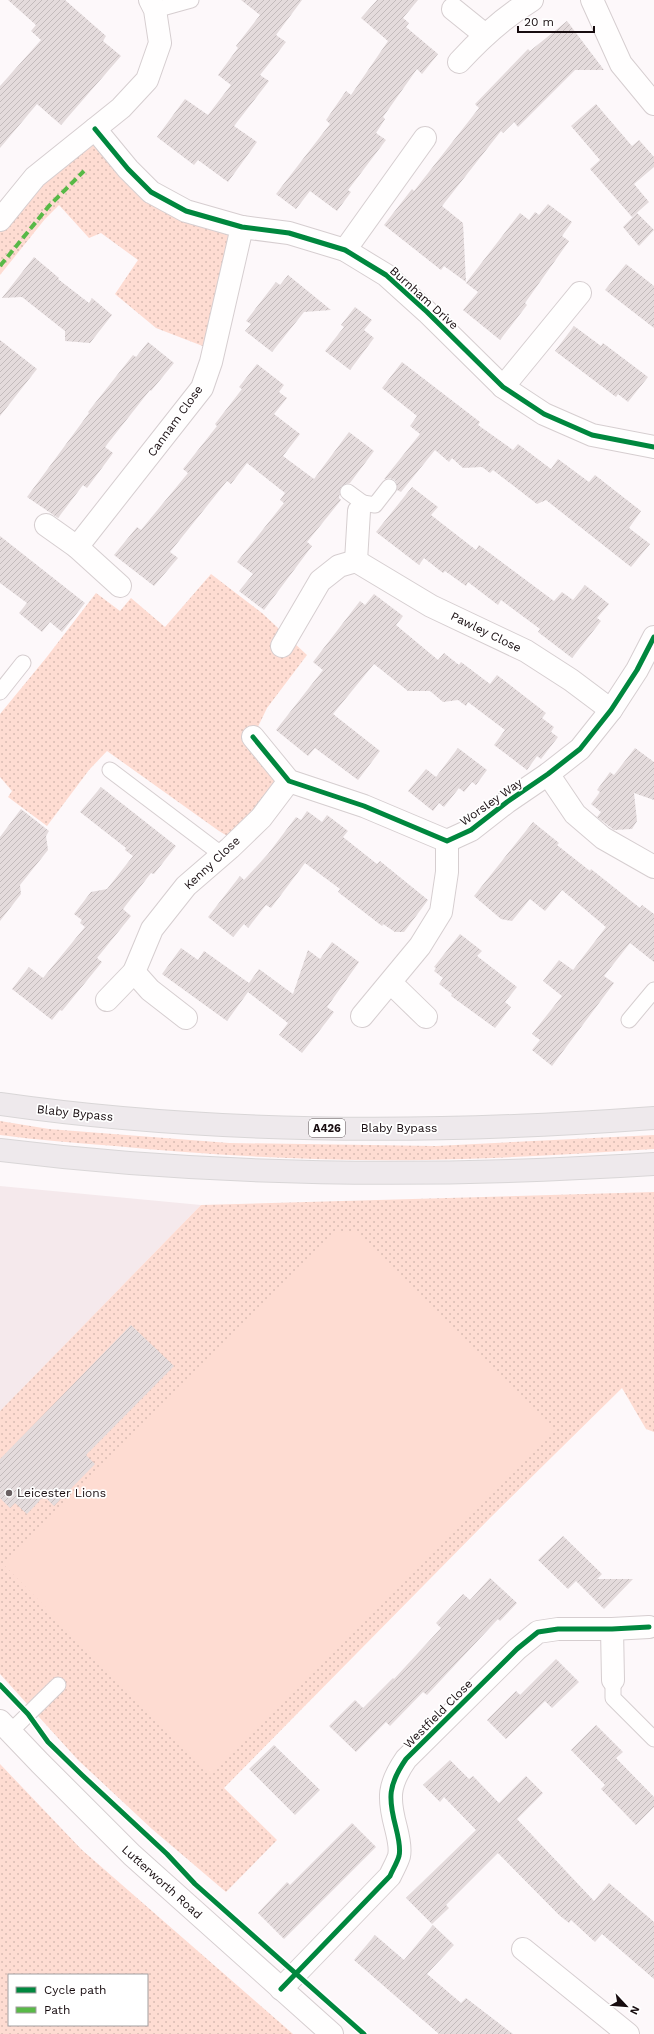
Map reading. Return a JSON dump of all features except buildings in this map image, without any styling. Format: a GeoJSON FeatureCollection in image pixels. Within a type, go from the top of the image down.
{"type":"FeatureCollection","features":[{"type":"Feature","properties":{"kind":"main road","name":"Blaby Bypass"},"geometry":{"type":"LineString","coordinates":[[0,1104],[126,1119],[220,1125],[315,1128],[418,1129],[562,1125],[654,1118]]}},
{"type":"Feature","properties":{"kind":"main road"},"geometry":{"type":"LineString","coordinates":[[0,1150],[192,1168],[323,1173],[479,1173],[654,1164]]}},
{"type":"Feature","properties":{"kind":"street"},"geometry":{"type":"LineString","coordinates":[[459,62],[484,34],[511,12],[532,0]]}},
{"type":"Feature","properties":{"kind":"street"},"geometry":{"type":"LineString","coordinates":[[592,0],[621,64],[654,104]]}},
{"type":"Feature","properties":{"kind":"street"},"geometry":{"type":"LineString","coordinates":[[0,220],[35,177],[121,108],[147,80],[160,43],[152,5]]}},
{"type":"Feature","properties":{"kind":"street"},"geometry":{"type":"LineString","coordinates":[[453,9],[484,34]]}},
{"type":"Feature","properties":{"kind":"street","name":"Burnham Drive"},"geometry":{"type":"LineString","coordinates":[[95,129],[128,169],[151,192],[186,211],[242,226],[289,233],[345,250],[386,275],[427,312],[504,387],[544,414],[592,435],[654,447]]}},
{"type":"Feature","properties":{"kind":"street"},"geometry":{"type":"LineString","coordinates":[[345,250],[425,138]]}},
{"type":"Feature","properties":{"kind":"street","name":"Cannam Close"},"geometry":{"type":"LineString","coordinates":[[77,547],[202,388],[211,362],[242,226]]}},
{"type":"Feature","properties":{"kind":"street"},"geometry":{"type":"LineString","coordinates":[[504,387],[580,293]]}},
{"type":"Feature","properties":{"kind":"street"},"geometry":{"type":"LineString","coordinates":[[282,646],[320,581],[338,566],[356,561],[361,507]]}},
{"type":"Feature","properties":{"kind":"street"},"geometry":{"type":"LineString","coordinates":[[46,525],[77,547],[120,586]]}},
{"type":"Feature","properties":{"kind":"street","name":"Pawley Close"},"geometry":{"type":"LineString","coordinates":[[356,561],[431,606],[526,652],[571,680],[611,710]]}},
{"type":"Feature","properties":{"kind":"street","name":"Worsley Way"},"geometry":{"type":"LineString","coordinates":[[447,841],[471,830],[580,749],[611,710],[637,670],[654,637]]}},
{"type":"Feature","properties":{"kind":"street"},"geometry":{"type":"LineString","coordinates":[[253,737],[289,781],[364,806],[447,841],[447,872],[441,912],[420,946],[391,983],[362,1016]]}},
{"type":"Feature","properties":{"kind":"street"},"geometry":{"type":"LineString","coordinates":[[548,774],[575,814],[603,838],[654,867]]}},
{"type":"Feature","properties":{"kind":"street","name":"Kenny Close"},"geometry":{"type":"LineString","coordinates":[[107,1000],[134,972],[152,929],[186,886],[261,818],[289,781]]}},
{"type":"Feature","properties":{"kind":"street"},"geometry":{"type":"LineString","coordinates":[[134,972],[150,990],[186,1018]]}},
{"type":"Feature","properties":{"kind":"street"},"geometry":{"type":"LineString","coordinates":[[391,983],[426,1017]]}},
{"type":"Feature","properties":{"kind":"street","name":"Westfield Close"},"geometry":{"type":"LineString","coordinates":[[281,1989],[390,1876],[399,1855],[398,1837],[391,1808],[391,1787],[396,1775],[406,1759],[517,1649],[538,1632],[558,1629],[612,1630],[649,1627]]}},
{"type":"Feature","properties":{"kind":"street"},"geometry":{"type":"LineString","coordinates":[[612,1630],[613,1680]]}},
{"type":"Feature","properties":{"kind":"street","name":"Lutterworth Road"},"geometry":{"type":"LineString","coordinates":[[5,1726],[132,1855],[332,2034]]}},
{"type":"Feature","properties":{"kind":"street"},"geometry":{"type":"LineString","coordinates":[[523,1949],[628,2034]]}},
{"type":"Feature","properties":{"kind":"lane"},"geometry":{"type":"LineString","coordinates":[[152,5],[191,0]]}},
{"type":"Feature","properties":{"kind":"lane"},"geometry":{"type":"LineString","coordinates":[[348,492],[361,507],[375,505],[389,487]]}},
{"type":"Feature","properties":{"kind":"lane"},"geometry":{"type":"LineString","coordinates":[[0,692],[23,663]]}},
{"type":"Feature","properties":{"kind":"lane"},"geometry":{"type":"LineString","coordinates":[[110,770],[221,854]]}},
{"type":"Feature","properties":{"kind":"lane"},"geometry":{"type":"LineString","coordinates":[[629,1020],[654,990]]}},
{"type":"Feature","properties":{"kind":"lane"},"geometry":{"type":"LineString","coordinates":[[613,1680],[613,1698],[654,1739]]}},
{"type":"Feature","properties":{"kind":"lane"},"geometry":{"type":"LineString","coordinates":[[5,1726],[58,1685]]}},
{"type":"Feature","properties":{"kind":"shaded area"},"geometry":{"type":"Polygon","coordinates":[[[95,129],[151,192],[242,227],[213,350],[156,328],[115,294],[138,260],[101,233],[89,238],[59,205],[45,219],[0,275],[0,220],[95,129]]]}},
{"type":"Feature","properties":{"kind":"shaded area"},"geometry":{"type":"Polygon","coordinates":[[[211,574],[262,613],[307,655],[267,708],[253,737],[289,781],[236,841],[219,831],[107,751],[89,770],[47,826],[8,797],[12,791],[0,777],[0,714],[46,658],[96,593],[120,611],[131,598],[165,627],[211,574]]]}},
{"type":"Feature","properties":{"kind":"shaded area"},"geometry":{"type":"Polygon","coordinates":[[[0,1121],[49,1129],[229,1143],[436,1146],[654,1135],[654,1149],[463,1159],[333,1160],[158,1150],[0,1135],[0,1121]]]}},
{"type":"Feature","properties":{"kind":"shaded area"},"geometry":{"type":"Polygon","coordinates":[[[0,1186],[201,1205],[0,1411],[0,1186]]]}},
{"type":"Feature","properties":{"kind":"shaded area","name":"Leicester Lions"},"geometry":{"type":"Polygon","coordinates":[[[654,1192],[654,1432],[646,1429],[622,1388],[491,1517],[224,1788],[277,1840],[226,1892],[152,1829],[78,1760],[0,1674],[0,1411],[201,1205],[654,1192]]]}},
{"type":"Feature","properties":{"kind":"shaded area"},"geometry":{"type":"Polygon","coordinates":[[[356,1231],[553,1430],[210,1774],[3,1564],[333,1233],[356,1231]]]}},
{"type":"Feature","properties":{"kind":"shaded area"},"geometry":{"type":"Polygon","coordinates":[[[0,1764],[82,1850],[293,2034],[0,2034],[0,1764]]]}},
{"type":"Feature","properties":{"kind":"marked path"},"geometry":{"type":"LineString","coordinates":[[0,266],[49,206],[84,171]]}},
{"type":"Feature","properties":{"kind":"cycle path"},"geometry":{"type":"LineString","coordinates":[[95,129],[128,169],[151,192],[186,211],[242,227],[289,233],[345,250],[386,275],[427,312],[503,387],[544,414],[592,435],[654,447]]}},
{"type":"Feature","properties":{"kind":"cycle path"},"geometry":{"type":"LineString","coordinates":[[253,737],[289,781],[364,806],[447,841],[471,830],[580,749],[611,710],[637,670],[654,637]]}},
{"type":"Feature","properties":{"kind":"cycle path"},"geometry":{"type":"LineString","coordinates":[[281,1989],[390,1876],[400,1853],[393,1817],[391,1792],[400,1768],[406,1759],[517,1649],[538,1632],[558,1629],[649,1627]]}},
{"type":"Feature","properties":{"kind":"cycle path"},"geometry":{"type":"LineString","coordinates":[[0,1685],[28,1714],[48,1742],[167,1854],[195,1884],[364,2034]]}},
{"type":"Feature","properties":{"kind":"place","name":"Leicester Lions"},"geometry":{"type":"Point","coordinates":[9,1493]}}]}
